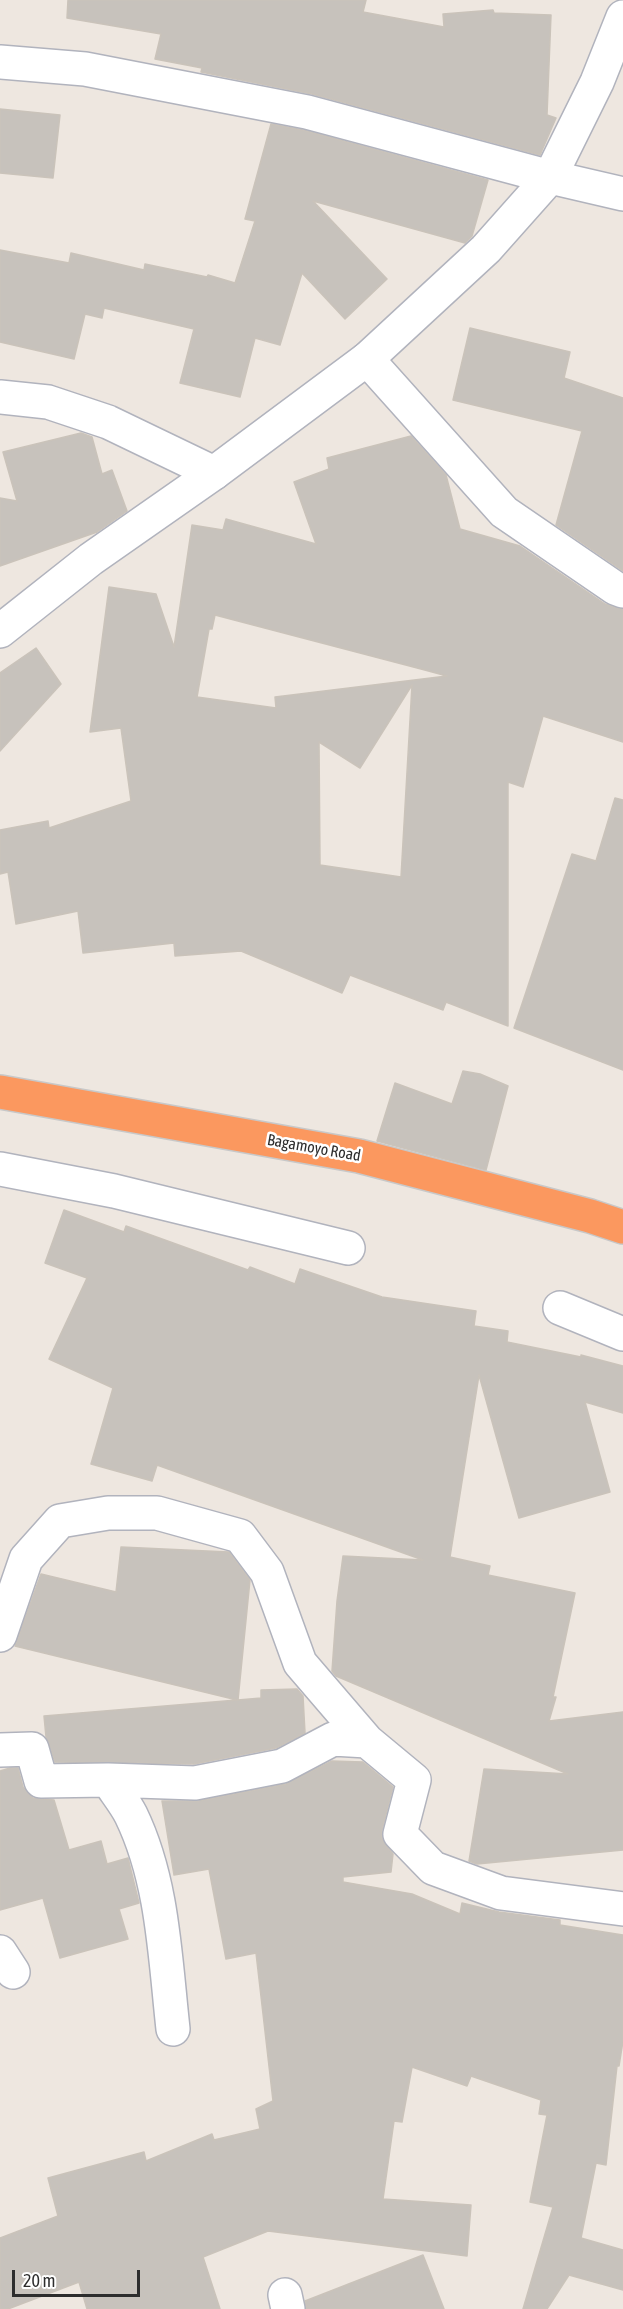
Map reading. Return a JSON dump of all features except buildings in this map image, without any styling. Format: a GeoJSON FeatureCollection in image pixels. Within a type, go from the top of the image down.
{"type":"FeatureCollection","features":[{"type":"Feature","properties":{"kind":"highway","name":"Bagamoyo Road"},"geometry":{"type":"LineString","coordinates":[[0,1092],[360,1156],[590,1216],[623,1227]]}},
{"type":"Feature","properties":{"kind":"street"},"geometry":{"type":"LineString","coordinates":[[0,631],[91,559],[214,473],[367,359],[486,249],[550,177],[597,82],[623,17]]}},
{"type":"Feature","properties":{"kind":"street"},"geometry":{"type":"LineString","coordinates":[[0,62],[85,69],[308,112],[550,177],[623,194]]}},
{"type":"Feature","properties":{"kind":"street"},"geometry":{"type":"LineString","coordinates":[[367,359],[504,512],[615,588],[623,591]]}},
{"type":"Feature","properties":{"kind":"street"},"geometry":{"type":"LineString","coordinates":[[0,397],[48,402],[108,422],[214,473]]}},
{"type":"Feature","properties":{"kind":"street"},"geometry":{"type":"LineString","coordinates":[[0,1169],[114,1191],[348,1248]]}},
{"type":"Feature","properties":{"kind":"street"},"geometry":{"type":"LineString","coordinates":[[560,1308],[623,1334]]}},
{"type":"Feature","properties":{"kind":"street"},"geometry":{"type":"LineString","coordinates":[[0,1635],[26,1559],[60,1521],[108,1513],[157,1514],[240,1536],[267,1572],[300,1663],[367,1741],[414,1780],[400,1834],[433,1868],[501,1893],[623,1909]]}},
{"type":"Feature","properties":{"kind":"street"},"geometry":{"type":"LineString","coordinates":[[0,1750],[32,1749],[41,1781],[108,1780],[195,1783],[282,1766],[333,1739],[367,1741]]}},
{"type":"Feature","properties":{"kind":"street"},"geometry":{"type":"LineString","coordinates":[[108,1780],[131,1814],[150,1866],[159,1907],[173,2029]]}}]}
